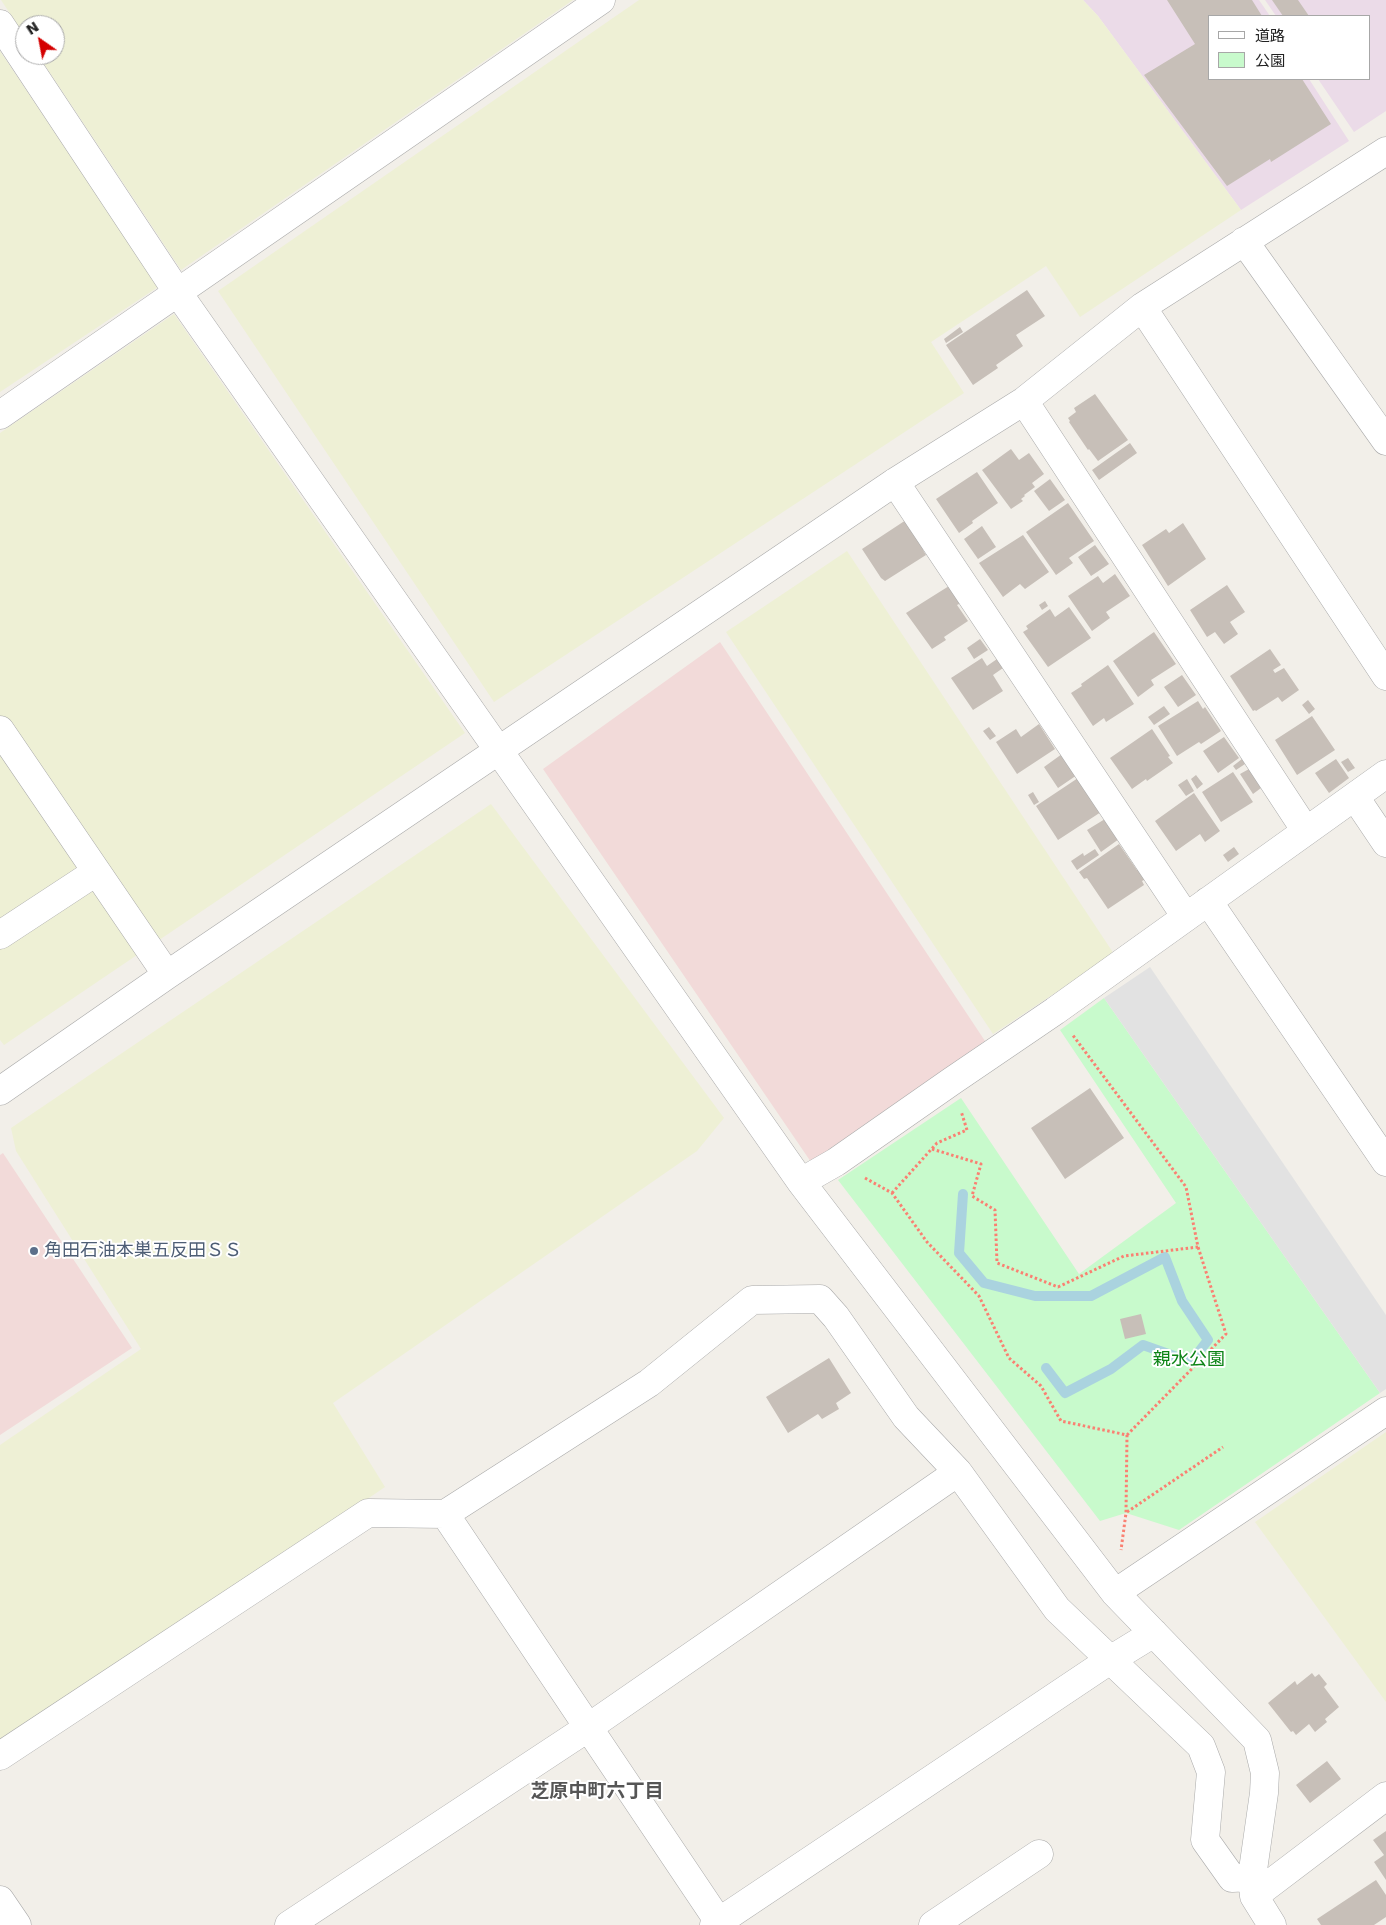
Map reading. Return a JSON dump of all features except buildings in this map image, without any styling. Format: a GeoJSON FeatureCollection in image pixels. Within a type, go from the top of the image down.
{"type":"FeatureCollection","features":[{"type":"Feature","properties":{"kind":"street"},"geometry":{"type":"LineString","coordinates":[[0,415],[601,0]]}},
{"type":"Feature","properties":{"kind":"street"},"geometry":{"type":"LineString","coordinates":[[0,24],[178,293],[801,1182],[1115,1593],[1257,1740],[1266,1773],[1259,1908]]}},
{"type":"Feature","properties":{"kind":"street"},"geometry":{"type":"LineString","coordinates":[[0,1091],[167,975],[895,482],[1024,400],[1142,307],[1386,151]]}},
{"type":"Feature","properties":{"kind":"street"},"geometry":{"type":"LineString","coordinates":[[1244,241],[1386,441]]}},
{"type":"Feature","properties":{"kind":"street"},"geometry":{"type":"LineString","coordinates":[[1142,307],[1386,676]]}},
{"type":"Feature","properties":{"kind":"street"},"geometry":{"type":"LineString","coordinates":[[1024,400],[1306,831]]}},
{"type":"Feature","properties":{"kind":"street"},"geometry":{"type":"LineString","coordinates":[[895,482],[1186,917]]}},
{"type":"Feature","properties":{"kind":"street"},"geometry":{"type":"LineString","coordinates":[[0,730],[167,975]]}},
{"type":"Feature","properties":{"kind":"street"},"geometry":{"type":"LineString","coordinates":[[801,1182],[836,1162],[1055,1011],[1386,774]]}},
{"type":"Feature","properties":{"kind":"street"},"geometry":{"type":"LineString","coordinates":[[1355,796],[1386,843]]}},
{"type":"Feature","properties":{"kind":"street"},"geometry":{"type":"LineString","coordinates":[[0,935],[96,872]]}},
{"type":"Feature","properties":{"kind":"street"},"geometry":{"type":"LineString","coordinates":[[1208,901],[1386,1162]]}},
{"type":"Feature","properties":{"kind":"street"},"geometry":{"type":"LineString","coordinates":[[0,1756],[368,1513],[445,1514],[649,1383],[752,1300],[820,1299],[836,1317],[906,1417],[958,1472],[1057,1609],[1201,1746],[1211,1772],[1205,1840],[1232,1878],[1259,1908]]}},
{"type":"Feature","properties":{"kind":"street"},"geometry":{"type":"LineString","coordinates":[[1115,1593],[1386,1411]]}},
{"type":"Feature","properties":{"kind":"street"},"geometry":{"type":"LineString","coordinates":[[289,1925],[589,1727],[958,1472]]}},
{"type":"Feature","properties":{"kind":"street"},"geometry":{"type":"LineString","coordinates":[[445,1514],[589,1727],[718,1924],[1110,1660],[1154,1633]]}},
{"type":"Feature","properties":{"kind":"street"},"geometry":{"type":"LineString","coordinates":[[1259,1908],[1386,1796]]}},
{"type":"Feature","properties":{"kind":"street"},"geometry":{"type":"LineString","coordinates":[[933,1925],[1038,1854]]}},
{"type":"Feature","properties":{"kind":"street"},"geometry":{"type":"LineString","coordinates":[[0,1900],[17,1925]]}},
{"type":"Feature","properties":{"kind":"path"},"geometry":{"type":"LineString","coordinates":[[1055,1011],[1186,1187],[1198,1247],[1226,1334],[1127,1435],[1126,1513],[1115,1593]]}},
{"type":"Feature","properties":{"kind":"path"},"geometry":{"type":"LineString","coordinates":[[892,1193],[937,1143],[967,1130],[952,1081]]}},
{"type":"Feature","properties":{"kind":"path"},"geometry":{"type":"LineString","coordinates":[[932,1149],[981,1164],[972,1196],[995,1210],[997,1263],[1058,1287],[1124,1256],[1198,1247]]}},
{"type":"Feature","properties":{"kind":"path"},"geometry":{"type":"LineString","coordinates":[[836,1162],[892,1193],[927,1242],[979,1296],[1009,1358],[1041,1386],[1061,1421],[1127,1435]]}},
{"type":"Feature","properties":{"kind":"path"},"geometry":{"type":"LineString","coordinates":[[1126,1513],[1223,1447]]}},
{"type":"Feature","properties":{"kind":"shaded area"},"geometry":{"type":"Polygon","coordinates":[[[1083,0],[1259,0],[1269,15],[1208,15],[1208,80],[1310,80],[1349,141],[1241,210],[1098,16],[1083,0]]]}},
{"type":"Feature","properties":{"kind":"shaded area"},"geometry":{"type":"Polygon","coordinates":[[[1265,0],[1386,0],[1386,111],[1354,132],[1319,80],[1371,80],[1371,15],[1275,15],[1265,0]]]}},
{"type":"Feature","properties":{"kind":"shaded area"},"geometry":{"type":"Polygon","coordinates":[[[720,642],[985,1041],[811,1162],[543,769],[720,642]]]}},
{"type":"Feature","properties":{"kind":"shaded area"},"geometry":{"type":"Polygon","coordinates":[[[1150,967],[1386,1315],[1386,1389],[1380,1393],[1104,998],[1150,967]]]}},
{"type":"Feature","properties":{"kind":"shaded area","name":"角田石油本巣五反田ＳＳ"},"geometry":{"type":"Polygon","coordinates":[[[3,1153],[132,1348],[0,1435],[0,1155],[3,1153]]]}},
{"type":"Feature","properties":{"kind":"green space"},"geometry":{"type":"Polygon","coordinates":[[[1,0],[573,0],[181,270],[45,65],[65,65],[65,15],[15,15],[15,21],[1,0]]]}},
{"type":"Feature","properties":{"kind":"green space"},"geometry":{"type":"Polygon","coordinates":[[[639,0],[1083,0],[1098,16],[1241,210],[1080,317],[1046,266],[931,342],[964,393],[494,702],[218,291],[639,0]]]}},
{"type":"Feature","properties":{"kind":"green space"},"geometry":{"type":"Polygon","coordinates":[[[0,51],[158,287],[0,392],[0,51]]]}},
{"type":"Feature","properties":{"kind":"green space"},"geometry":{"type":"Polygon","coordinates":[[[174,314],[465,733],[4,1045],[0,1040],[0,433],[174,314]]]}},
{"type":"Feature","properties":{"kind":"green space"},"geometry":{"type":"Polygon","coordinates":[[[847,551],[1114,954],[993,1034],[726,632],[847,551]]]}},
{"type":"Feature","properties":{"kind":"green space"},"geometry":{"type":"Polygon","coordinates":[[[491,804],[724,1118],[697,1151],[333,1403],[385,1487],[0,1749],[0,1445],[141,1349],[16,1151],[11,1128],[491,804]]]}},
{"type":"Feature","properties":{"kind":"green space","name":"親水公園"},"geometry":{"type":"Polygon","coordinates":[[[1104,998],[1380,1393],[1179,1530],[1126,1513],[1100,1521],[838,1180],[961,1098],[1079,1274],[1176,1203],[1060,1030],[1104,998]]]}},
{"type":"Feature","properties":{"kind":"green space"},"geometry":{"type":"Polygon","coordinates":[[[1386,1432],[1386,1702],[1255,1522],[1386,1432]]]}},
{"type":"Feature","properties":{"kind":"waterway"},"geometry":{"type":"LineString","coordinates":[[963,1194],[959,1253],[984,1283],[1035,1296],[1091,1296],[1165,1257],[1182,1301],[1208,1340],[1191,1362],[1143,1345],[1111,1369],[1065,1393],[1046,1368]]}},
{"type":"Feature","properties":{"kind":"place","name":"角田石油本巣五反田ＳＳ"},"geometry":{"type":"Point","coordinates":[34,1251]}},
{"type":"Feature","properties":{"kind":"district","name":"芝原中町六丁目"},"geometry":{"type":"Point","coordinates":[597,1792]}}]}
